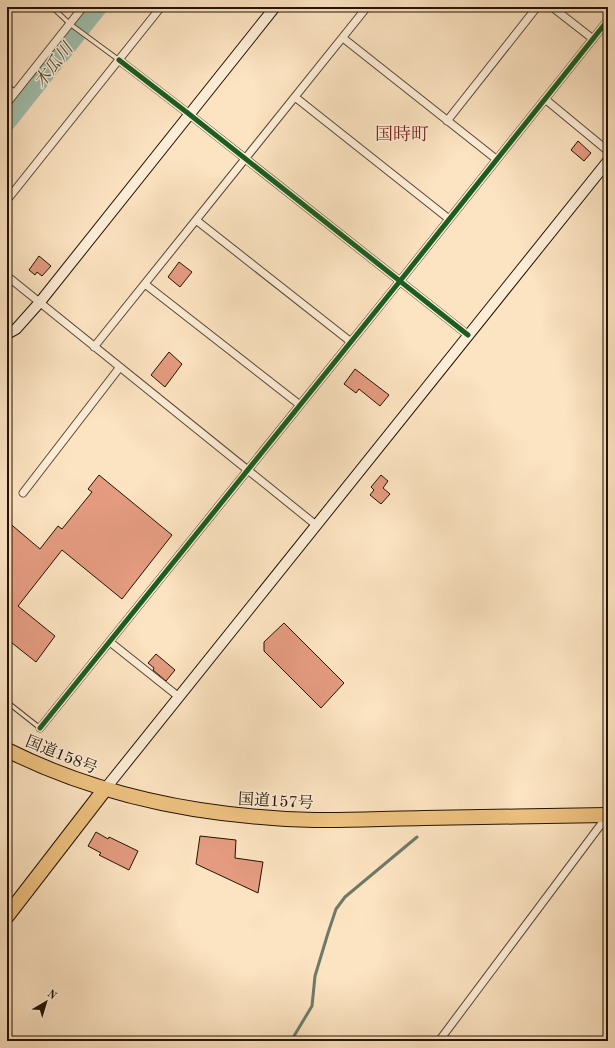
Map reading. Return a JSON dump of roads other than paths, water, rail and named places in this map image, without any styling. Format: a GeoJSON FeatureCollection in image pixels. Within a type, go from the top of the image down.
{"type":"FeatureCollection","features":[{"type":"Feature","properties":{"kind":"highway","name":"国道158号"},"geometry":{"type":"LineString","coordinates":[[9,751],[36,764],[105,789]]}},
{"type":"Feature","properties":{"kind":"highway","name":"国道157号"},"geometry":{"type":"LineString","coordinates":[[105,789],[137,797],[227,814],[274,818],[330,820],[608,815]]}},
{"type":"Feature","properties":{"kind":"highway"},"geometry":{"type":"LineString","coordinates":[[7,916],[105,789]]}},
{"type":"Feature","properties":{"kind":"street"},"geometry":{"type":"LineString","coordinates":[[7,103],[72,26],[83,7]]}},
{"type":"Feature","properties":{"kind":"street"},"geometry":{"type":"LineString","coordinates":[[7,200],[161,7]]}},
{"type":"Feature","properties":{"kind":"street"},"geometry":{"type":"LineString","coordinates":[[7,334],[16,329],[40,302],[275,7]]}},
{"type":"Feature","properties":{"kind":"street"},"geometry":{"type":"LineString","coordinates":[[94,347],[366,7]]}},
{"type":"Feature","properties":{"kind":"street"},"geometry":{"type":"LineString","coordinates":[[447,121],[537,7]]}},
{"type":"Feature","properties":{"kind":"street"},"geometry":{"type":"LineString","coordinates":[[552,7],[592,39]]}},
{"type":"Feature","properties":{"kind":"street"},"geometry":{"type":"LineString","coordinates":[[40,728],[400,282],[496,159],[608,20]]}},
{"type":"Feature","properties":{"kind":"street"},"geometry":{"type":"LineString","coordinates":[[342,38],[496,159]]}},
{"type":"Feature","properties":{"kind":"street"},"geometry":{"type":"LineString","coordinates":[[119,60],[246,158],[468,335]]}},
{"type":"Feature","properties":{"kind":"street"},"geometry":{"type":"LineString","coordinates":[[7,87],[14,94]]}},
{"type":"Feature","properties":{"kind":"street"},"geometry":{"type":"LineString","coordinates":[[295,97],[449,219]]}},
{"type":"Feature","properties":{"kind":"street"},"geometry":{"type":"LineString","coordinates":[[545,99],[608,151]]}},
{"type":"Feature","properties":{"kind":"street"},"geometry":{"type":"LineString","coordinates":[[105,789],[608,161]]}},
{"type":"Feature","properties":{"kind":"street"},"geometry":{"type":"LineString","coordinates":[[196,220],[351,342]]}},
{"type":"Feature","properties":{"kind":"street"},"geometry":{"type":"LineString","coordinates":[[7,276],[316,525]]}},
{"type":"Feature","properties":{"kind":"street"},"geometry":{"type":"LineString","coordinates":[[145,284],[300,405]]}},
{"type":"Feature","properties":{"kind":"street"},"geometry":{"type":"LineString","coordinates":[[23,493],[120,367]]}},
{"type":"Feature","properties":{"kind":"street"},"geometry":{"type":"LineString","coordinates":[[110,642],[179,697]]}},
{"type":"Feature","properties":{"kind":"street"},"geometry":{"type":"LineString","coordinates":[[439,1041],[608,815]]}},
{"type":"Feature","properties":{"kind":"lane"},"geometry":{"type":"LineString","coordinates":[[52,7],[72,26],[119,60]]}},
{"type":"Feature","properties":{"kind":"lane"},"geometry":{"type":"LineString","coordinates":[[7,702],[40,728]]}},
{"type":"Feature","properties":{"kind":"waterway","name":"木瓜川"},"geometry":{"type":"LineString","coordinates":[[7,123],[99,7]]}},
{"type":"Feature","properties":{"kind":"waterway"},"geometry":{"type":"LineString","coordinates":[[291,1041],[312,1006],[315,976],[336,909],[345,897],[417,837]]}},
{"type":"Feature","properties":{"kind":"district","name":"国時町"},"geometry":{"type":"Point","coordinates":[402,134]}}]}
